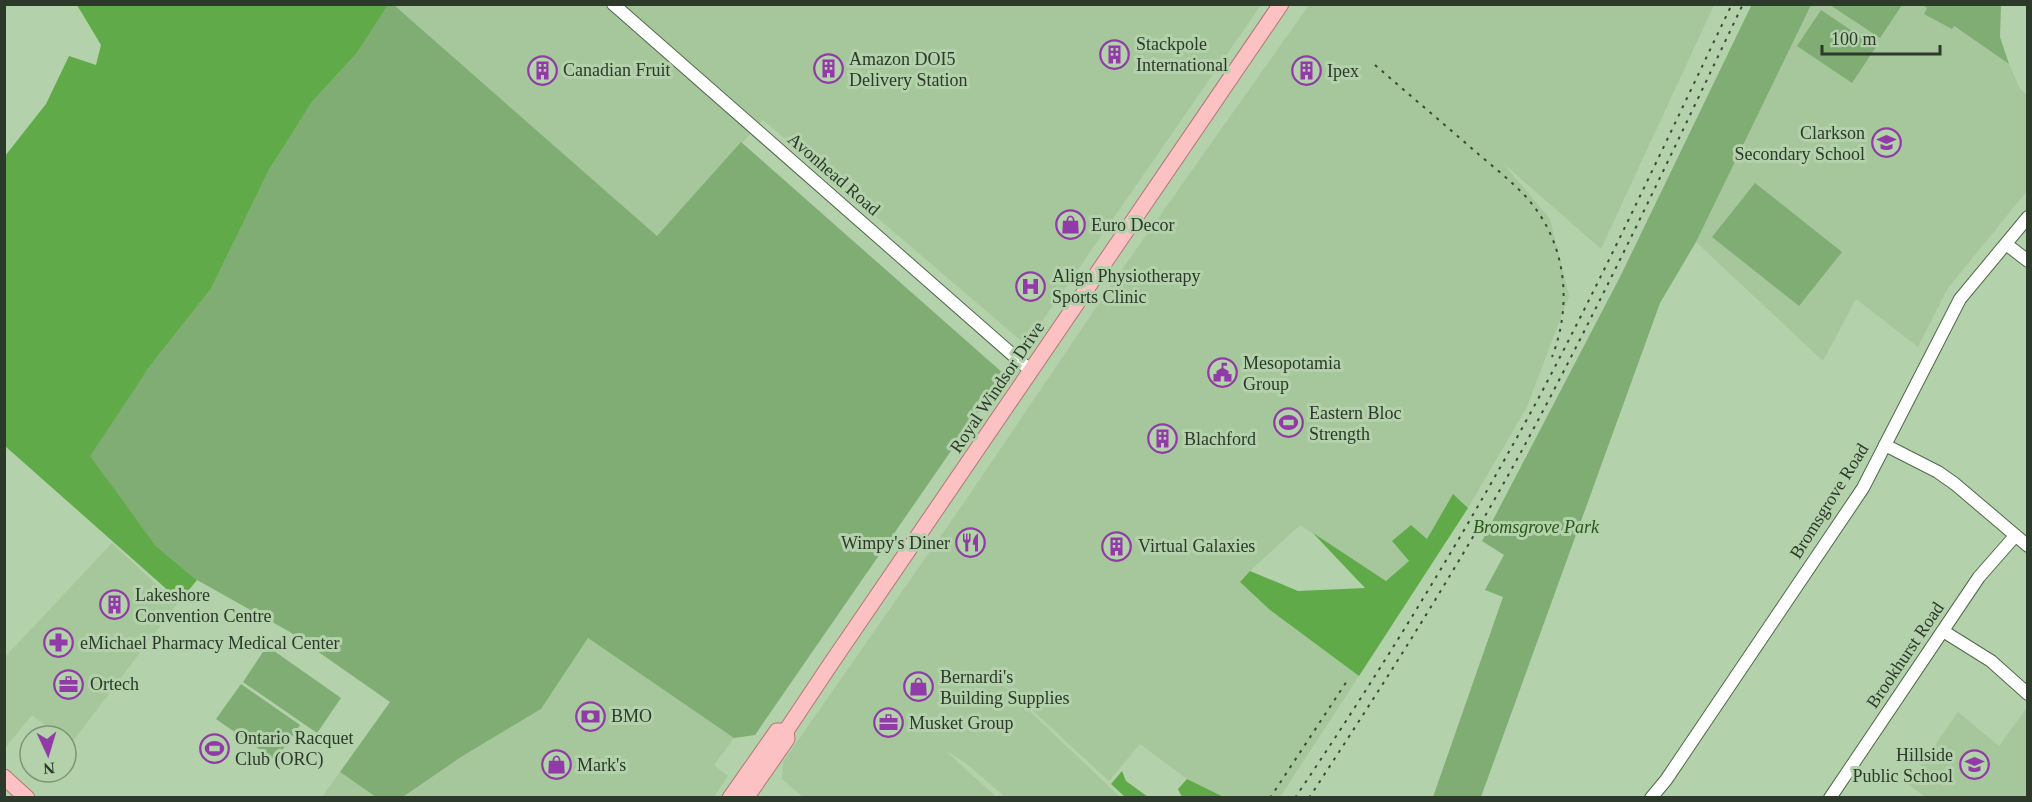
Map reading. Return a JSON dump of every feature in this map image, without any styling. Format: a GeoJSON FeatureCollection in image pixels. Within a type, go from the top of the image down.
{"type":"FeatureCollection","features":[{"type":"Feature","properties":{"kind":"main road","name":"Royal Windsor Drive"},"geometry":{"type":"LineString","coordinates":[[746,798],[787,739],[786,731],[1281,4]]}},
{"type":"Feature","properties":{"kind":"main road","name":"Royal Windsor Drive"},"geometry":{"type":"LineString","coordinates":[[730,798],[777,732],[786,731]]}},
{"type":"Feature","properties":{"kind":"main road"},"geometry":{"type":"LineString","coordinates":[[4,777],[27,798]]}},
{"type":"Feature","properties":{"kind":"street","name":"Avonhead Road"},"geometry":{"type":"LineString","coordinates":[[614,4],[1031,371]]}},
{"type":"Feature","properties":{"kind":"street","name":"Bromsgrove Road"},"geometry":{"type":"LineString","coordinates":[[1651,798],[1666,780],[1863,488],[1960,299],[2028,217]]}},
{"type":"Feature","properties":{"kind":"street"},"geometry":{"type":"LineString","coordinates":[[2006,244],[2028,261]]}},
{"type":"Feature","properties":{"kind":"street"},"geometry":{"type":"LineString","coordinates":[[1885,445],[1938,472],[1955,484],[2028,546]]}},
{"type":"Feature","properties":{"kind":"street","name":"Brookhurst Road"},"geometry":{"type":"LineString","coordinates":[[1830,798],[1979,577],[2015,536]]}},
{"type":"Feature","properties":{"kind":"street"},"geometry":{"type":"LineString","coordinates":[[1943,631],[1991,661],[2028,694]]}},
{"type":"Feature","properties":{"kind":"shaded area"},"geometry":{"type":"Polygon","coordinates":[[[394,5],[1261,5],[1034,333],[1020,340],[763,120],[657,236],[394,5]]]}},
{"type":"Feature","properties":{"kind":"shaded area"},"geometry":{"type":"Polygon","coordinates":[[[1309,5],[1714,5],[1601,249],[1503,163],[1550,219],[1569,296],[1527,407],[1468,508],[1453,494],[1427,540],[1392,541],[1409,561],[1386,581],[1300,525],[1240,582],[1270,610],[1359,676],[1280,797],[1226,797],[1187,779],[1140,744],[1109,781],[994,675],[1120,797],[1005,797],[967,764],[945,750],[996,797],[803,797],[782,779],[783,762],[970,494],[1118,275],[1309,5]]]}},
{"type":"Feature","properties":{"kind":"shaded area","name":"Clarkson Secondary School"},"geometry":{"type":"Polygon","coordinates":[[[1811,5],[1922,5],[2009,64],[2020,89],[2027,95],[2027,191],[1948,288],[1918,347],[1856,299],[1823,361],[1696,242],[1811,5]]]}},
{"type":"Feature","properties":{"kind":"shaded area"},"geometry":{"type":"Polygon","coordinates":[[[112,543],[177,604],[78,734],[78,724],[43,724],[32,715],[25,724],[18,724],[18,732],[5,748],[5,657],[112,543]]]}},
{"type":"Feature","properties":{"kind":"shaded area"},"geometry":{"type":"Polygon","coordinates":[[[588,638],[734,738],[714,765],[728,776],[714,797],[403,798],[461,757],[541,709],[588,638]]]}},
{"type":"Feature","properties":{"kind":"shaded area","name":"Hillside Public School"},"geometry":{"type":"Polygon","coordinates":[[[2026,709],[2027,797],[1925,797],[1908,784],[1958,712],[1999,746],[2026,709]]]}},
{"type":"Feature","properties":{"kind":"shaded area"},"geometry":{"type":"Polygon","coordinates":[[[340,772],[376,797],[322,797],[340,772]]]}},
{"type":"Feature","properties":{"kind":"green space","name":"Bromsgrove Park"},"geometry":{"type":"Polygon","coordinates":[[[1752,4],[1811,5],[1696,242],[1660,303],[1481,797],[1433,797],[1503,597],[1485,590],[1504,555],[1482,541],[1621,275],[1752,4]]]}},
{"type":"Feature","properties":{"kind":"green space"},"geometry":{"type":"Polygon","coordinates":[[[77,5],[388,5],[357,53],[312,102],[269,170],[211,289],[150,366],[90,456],[156,546],[197,580],[180,601],[5,446],[5,156],[46,104],[69,56],[96,65],[101,45],[77,5]]]}},
{"type":"Feature","properties":{"kind":"green space"},"geometry":{"type":"Polygon","coordinates":[[[388,5],[394,5],[657,236],[741,142],[1004,374],[755,735],[734,738],[588,638],[541,709],[461,757],[403,797],[376,797],[340,772],[390,702],[290,632],[197,580],[156,546],[89,456],[150,366],[211,289],[269,170],[312,102],[357,53],[388,5]]]}},
{"type":"Feature","properties":{"kind":"green space"},"geometry":{"type":"Polygon","coordinates":[[[1830,5],[1902,5],[1880,38],[1830,5]]]}},
{"type":"Feature","properties":{"kind":"green space"},"geometry":{"type":"Polygon","coordinates":[[[1922,5],[2001,5],[2000,37],[2009,64],[1954,26],[1952,29],[1924,14],[1927,8],[1922,5]]]}},
{"type":"Feature","properties":{"kind":"green space"},"geometry":{"type":"Polygon","coordinates":[[[1821,10],[1876,47],[1852,83],[1797,46],[1821,10]]]}},
{"type":"Feature","properties":{"kind":"green space"},"geometry":{"type":"Polygon","coordinates":[[[1755,183],[1842,252],[1799,306],[1712,237],[1755,183]]]}},
{"type":"Feature","properties":{"kind":"green space"},"geometry":{"type":"Polygon","coordinates":[[[1453,494],[1468,508],[1359,676],[1270,610],[1240,582],[1250,571],[1298,591],[1365,588],[1313,533],[1386,581],[1409,561],[1392,541],[1411,525],[1427,539],[1453,494]]]}},
{"type":"Feature","properties":{"kind":"green space"},"geometry":{"type":"Polygon","coordinates":[[[267,646],[341,698],[317,733],[243,682],[267,646]]]}},
{"type":"Feature","properties":{"kind":"green space"},"geometry":{"type":"Polygon","coordinates":[[[241,684],[300,725],[275,760],[216,719],[241,684]]]}},
{"type":"Feature","properties":{"kind":"green space"},"geometry":{"type":"Polygon","coordinates":[[[1122,771],[1126,781],[1148,797],[1125,797],[1111,784],[1122,771]]]}},
{"type":"Feature","properties":{"kind":"green space"},"geometry":{"type":"Polygon","coordinates":[[[1187,779],[1224,797],[1182,797],[1178,789],[1187,779]]]}},
{"type":"Feature","properties":{"kind":"railway"},"geometry":{"type":"LineString","coordinates":[[1295,798],[1421,602],[1537,401],[1612,253],[1732,4]]}},
{"type":"Feature","properties":{"kind":"railway"},"geometry":{"type":"LineString","coordinates":[[1309,798],[1418,627],[1521,452],[1607,286],[1743,4]]}},
{"type":"Feature","properties":{"kind":"railway"},"geometry":{"type":"LineString","coordinates":[[1375,65],[1513,184],[1540,215],[1558,253],[1564,295],[1559,336],[1552,357]]}},
{"type":"Feature","properties":{"kind":"railway"},"geometry":{"type":"LineString","coordinates":[[1270,798],[1347,681]]}},
{"type":"Feature","properties":{"kind":"place","name":"Stackpole International"},"geometry":{"type":"Point","coordinates":[1115,54]}},
{"type":"Feature","properties":{"kind":"place","name":"Amazon DOI5 Delivery Station"},"geometry":{"type":"Point","coordinates":[828,69]}},
{"type":"Feature","properties":{"kind":"place","name":"Canadian Fruit"},"geometry":{"type":"Point","coordinates":[542,70]}},
{"type":"Feature","properties":{"kind":"place","name":"Ipex"},"geometry":{"type":"Point","coordinates":[1306,71]}},
{"type":"Feature","properties":{"kind":"place","name":"Clarkson Secondary School"},"geometry":{"type":"Point","coordinates":[1886,143]}},
{"type":"Feature","properties":{"kind":"place","name":"Euro Decor"},"geometry":{"type":"Point","coordinates":[1070,225]}},
{"type":"Feature","properties":{"kind":"place","name":"Align Physiotherapy Sports Clinic"},"geometry":{"type":"Point","coordinates":[1031,286]}},
{"type":"Feature","properties":{"kind":"place","name":"Mesopotamia Group"},"geometry":{"type":"Point","coordinates":[1222,373]}},
{"type":"Feature","properties":{"kind":"place","name":"Eastern Bloc Strength"},"geometry":{"type":"Point","coordinates":[1288,423]}},
{"type":"Feature","properties":{"kind":"place","name":"Blachford"},"geometry":{"type":"Point","coordinates":[1163,439]}},
{"type":"Feature","properties":{"kind":"place","name":"Wimpy's Diner"},"geometry":{"type":"Point","coordinates":[971,543]}},
{"type":"Feature","properties":{"kind":"place","name":"Virtual Galaxies"},"geometry":{"type":"Point","coordinates":[1117,546]}},
{"type":"Feature","properties":{"kind":"place","name":"Lakeshore Convention Centre"},"geometry":{"type":"Point","coordinates":[114,605]}},
{"type":"Feature","properties":{"kind":"place","name":"eMichael Pharmacy Medical Center"},"geometry":{"type":"Point","coordinates":[59,643]}},
{"type":"Feature","properties":{"kind":"place","name":"Ortech"},"geometry":{"type":"Point","coordinates":[69,684]}},
{"type":"Feature","properties":{"kind":"place","name":"Bernardi's Building Supplies"},"geometry":{"type":"Point","coordinates":[919,687]}},
{"type":"Feature","properties":{"kind":"place","name":"BMO"},"geometry":{"type":"Point","coordinates":[590,716]}},
{"type":"Feature","properties":{"kind":"place","name":"Musket Group"},"geometry":{"type":"Point","coordinates":[888,723]}},
{"type":"Feature","properties":{"kind":"place","name":"Ontario Racquet Club (ORC)"},"geometry":{"type":"Point","coordinates":[214,748]}},
{"type":"Feature","properties":{"kind":"place","name":"Mark's"},"geometry":{"type":"Point","coordinates":[556,765]}},
{"type":"Feature","properties":{"kind":"place","name":"Hillside Public School"},"geometry":{"type":"Point","coordinates":[1974,765]}}]}
